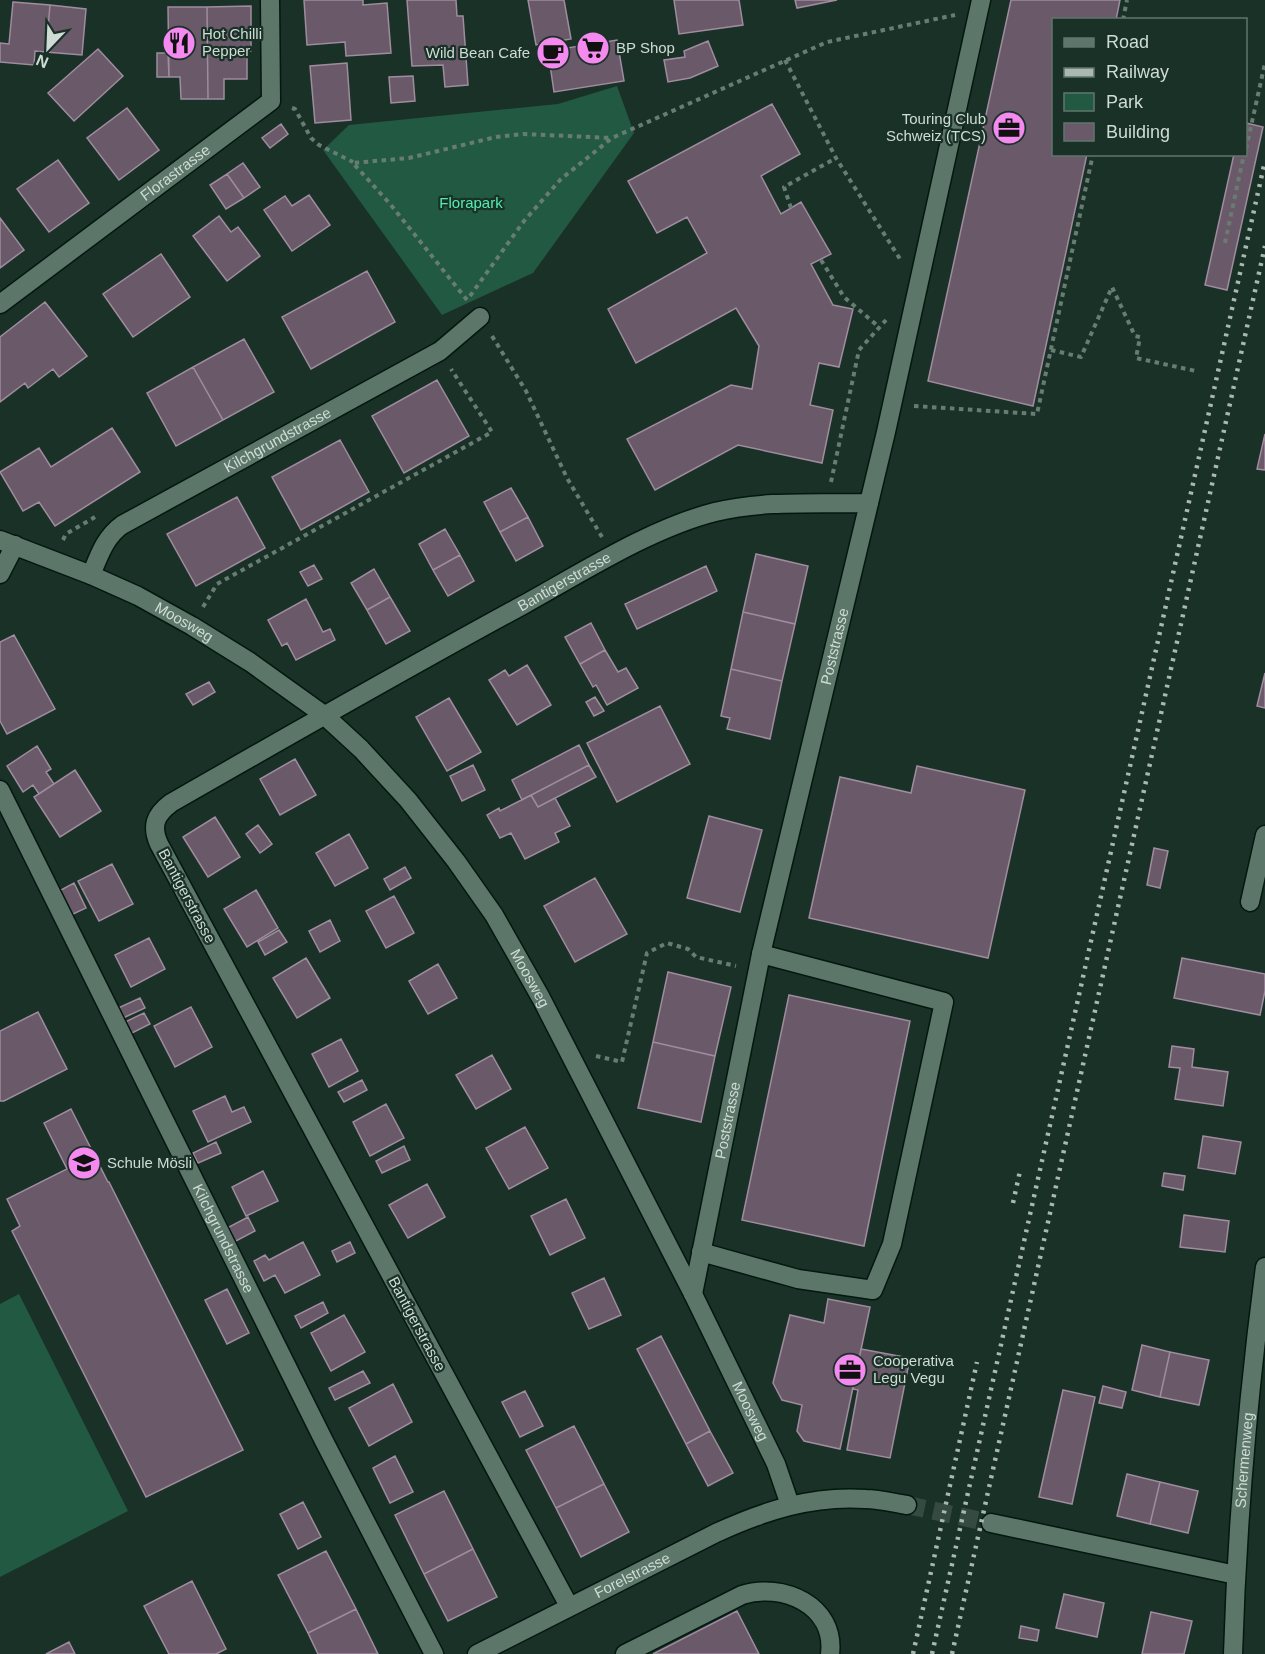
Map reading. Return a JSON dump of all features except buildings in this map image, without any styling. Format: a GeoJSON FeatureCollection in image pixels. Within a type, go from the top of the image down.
{"type":"FeatureCollection","features":[{"type":"Feature","properties":{"kind":"street"},"geometry":{"type":"LineString","coordinates":[[270,0],[271,101]]}},
{"type":"Feature","properties":{"kind":"street","name":"Poststrasse"},"geometry":{"type":"LineString","coordinates":[[693,1294],[759,962],[892,404],[980,5]]}},
{"type":"Feature","properties":{"kind":"street","name":"Florastrasse"},"geometry":{"type":"LineString","coordinates":[[0,304],[271,101]]}},
{"type":"Feature","properties":{"kind":"street","name":"Kilchgrundstrasse"},"geometry":{"type":"LineString","coordinates":[[91,575],[106,541],[122,525],[440,351],[480,317]]}},
{"type":"Feature","properties":{"kind":"street","name":"Bantigerstrasse"},"geometry":{"type":"LineString","coordinates":[[569,1606],[156,836],[155,823],[158,816],[171,803],[324,715],[613,556],[680,523],[716,512],[775,505],[869,503]]}},
{"type":"Feature","properties":{"kind":"street"},"geometry":{"type":"LineString","coordinates":[[0,574],[8,543]]}},
{"type":"Feature","properties":{"kind":"street","name":"Moosweg"},"geometry":{"type":"LineString","coordinates":[[8,543],[138,596],[250,662],[324,715],[361,749],[408,800],[456,861],[494,915],[569,1051],[693,1294],[776,1464],[789,1505]]}},
{"type":"Feature","properties":{"kind":"street","name":"Kilchgrundstrasse"},"geometry":{"type":"LineString","coordinates":[[0,790],[324,1441],[434,1654]]}},
{"type":"Feature","properties":{"kind":"street"},"geometry":{"type":"LineString","coordinates":[[1250,903],[1265,835]]}},
{"type":"Feature","properties":{"kind":"street"},"geometry":{"type":"LineString","coordinates":[[701,1252],[798,1279],[873,1290],[892,1244],[944,1002],[759,962]]}},
{"type":"Feature","properties":{"kind":"street","name":"Schermenweg"},"geometry":{"type":"LineString","coordinates":[[1233,1654],[1236,1575],[1257,1402],[1265,1267]]}},
{"type":"Feature","properties":{"kind":"street"},"geometry":{"type":"LineString","coordinates":[[789,1505],[833,1499],[867,1498],[907,1505]]}},
{"type":"Feature","properties":{"kind":"street","name":"Forelstrasse"},"geometry":{"type":"LineString","coordinates":[[477,1654],[716,1533],[756,1515],[789,1505]]}},
{"type":"Feature","properties":{"kind":"street"},"geometry":{"type":"LineString","coordinates":[[991,1523],[1236,1575]]}},
{"type":"Feature","properties":{"kind":"street"},"geometry":{"type":"LineString","coordinates":[[625,1654],[742,1595],[755,1591],[782,1592],[797,1597],[809,1605],[820,1616],[827,1629],[831,1644],[830,1654]]}},
{"type":"Feature","properties":{"kind":"path"},"geometry":{"type":"LineString","coordinates":[[1123,18],[1127,0]]}},
{"type":"Feature","properties":{"kind":"path"},"geometry":{"type":"LineString","coordinates":[[271,101],[295,109],[311,138],[319,145],[353,163],[391,205],[467,300],[524,220],[561,179],[612,138],[827,42],[980,5]]}},
{"type":"Feature","properties":{"kind":"path"},"geometry":{"type":"LineString","coordinates":[[785,60],[836,158],[917,287]]}},
{"type":"Feature","properties":{"kind":"path"},"geometry":{"type":"LineString","coordinates":[[1247,140],[1265,63]]}},
{"type":"Feature","properties":{"kind":"path"},"geometry":{"type":"LineString","coordinates":[[353,163],[409,158],[496,137],[523,134],[612,138]]}},
{"type":"Feature","properties":{"kind":"path"},"geometry":{"type":"LineString","coordinates":[[892,404],[1037,414],[1093,156]]}},
{"type":"Feature","properties":{"kind":"path"},"geometry":{"type":"LineString","coordinates":[[1225,243],[1236,206],[1244,156]]}},
{"type":"Feature","properties":{"kind":"path"},"geometry":{"type":"LineString","coordinates":[[791,208],[784,187],[836,158]]}},
{"type":"Feature","properties":{"kind":"path"},"geometry":{"type":"LineString","coordinates":[[821,260],[844,297],[879,327]]}},
{"type":"Feature","properties":{"kind":"path"},"geometry":{"type":"LineString","coordinates":[[1051,350],[1081,357],[1112,287],[1134,336],[1140,338],[1136,358],[1196,372]]}},
{"type":"Feature","properties":{"kind":"path"},"geometry":{"type":"LineString","coordinates":[[480,317],[526,391],[567,478],[613,556]]}},
{"type":"Feature","properties":{"kind":"path"},"geometry":{"type":"LineString","coordinates":[[826,504],[859,350],[887,318]]}},
{"type":"Feature","properties":{"kind":"path"},"geometry":{"type":"LineString","coordinates":[[192,626],[217,584],[492,432],[440,351]]}},
{"type":"Feature","properties":{"kind":"path"},"geometry":{"type":"LineString","coordinates":[[569,1051],[622,1062],[646,953],[667,943],[688,949],[696,957],[759,962]]}},
{"type":"Feature","properties":{"kind":"green space","name":"Florapark"},"geometry":{"type":"Polygon","coordinates":[[[617,86],[634,133],[533,273],[442,315],[323,150],[349,125],[558,104],[617,86]]]}},
{"type":"Feature","properties":{"kind":"green space"},"geometry":{"type":"Polygon","coordinates":[[[19,1294],[128,1511],[0,1577],[0,1304],[19,1294]]]}},
{"type":"Feature","properties":{"kind":"tunnel"},"geometry":{"type":"LineString","coordinates":[[907,1505],[991,1523]]}},
{"type":"Feature","properties":{"kind":"railway"},"geometry":{"type":"LineString","coordinates":[[932,1654],[1265,161]]}},
{"type":"Feature","properties":{"kind":"railway"},"geometry":{"type":"LineString","coordinates":[[952,1654],[1265,246]]}},
{"type":"Feature","properties":{"kind":"railway"},"geometry":{"type":"LineString","coordinates":[[1013,1203],[1020,1171]]}},
{"type":"Feature","properties":{"kind":"railway"},"geometry":{"type":"LineString","coordinates":[[913,1654],[977,1362]]}},
{"type":"Feature","properties":{"kind":"place","name":"Hot Chilli Pepper"},"geometry":{"type":"Point","coordinates":[179,43]}},
{"type":"Feature","properties":{"kind":"place","name":"BP Shop"},"geometry":{"type":"Point","coordinates":[593,48]}},
{"type":"Feature","properties":{"kind":"place","name":"Wild Bean Cafe"},"geometry":{"type":"Point","coordinates":[553,53]}},
{"type":"Feature","properties":{"kind":"place","name":"Touring Club Schweiz (TCS)"},"geometry":{"type":"Point","coordinates":[1009,128]}},
{"type":"Feature","properties":{"kind":"place","name":"Schule Mösli"},"geometry":{"type":"Point","coordinates":[84,1163]}},
{"type":"Feature","properties":{"kind":"place","name":"Cooperativa Legu Vegu"},"geometry":{"type":"Point","coordinates":[850,1370]}}]}
